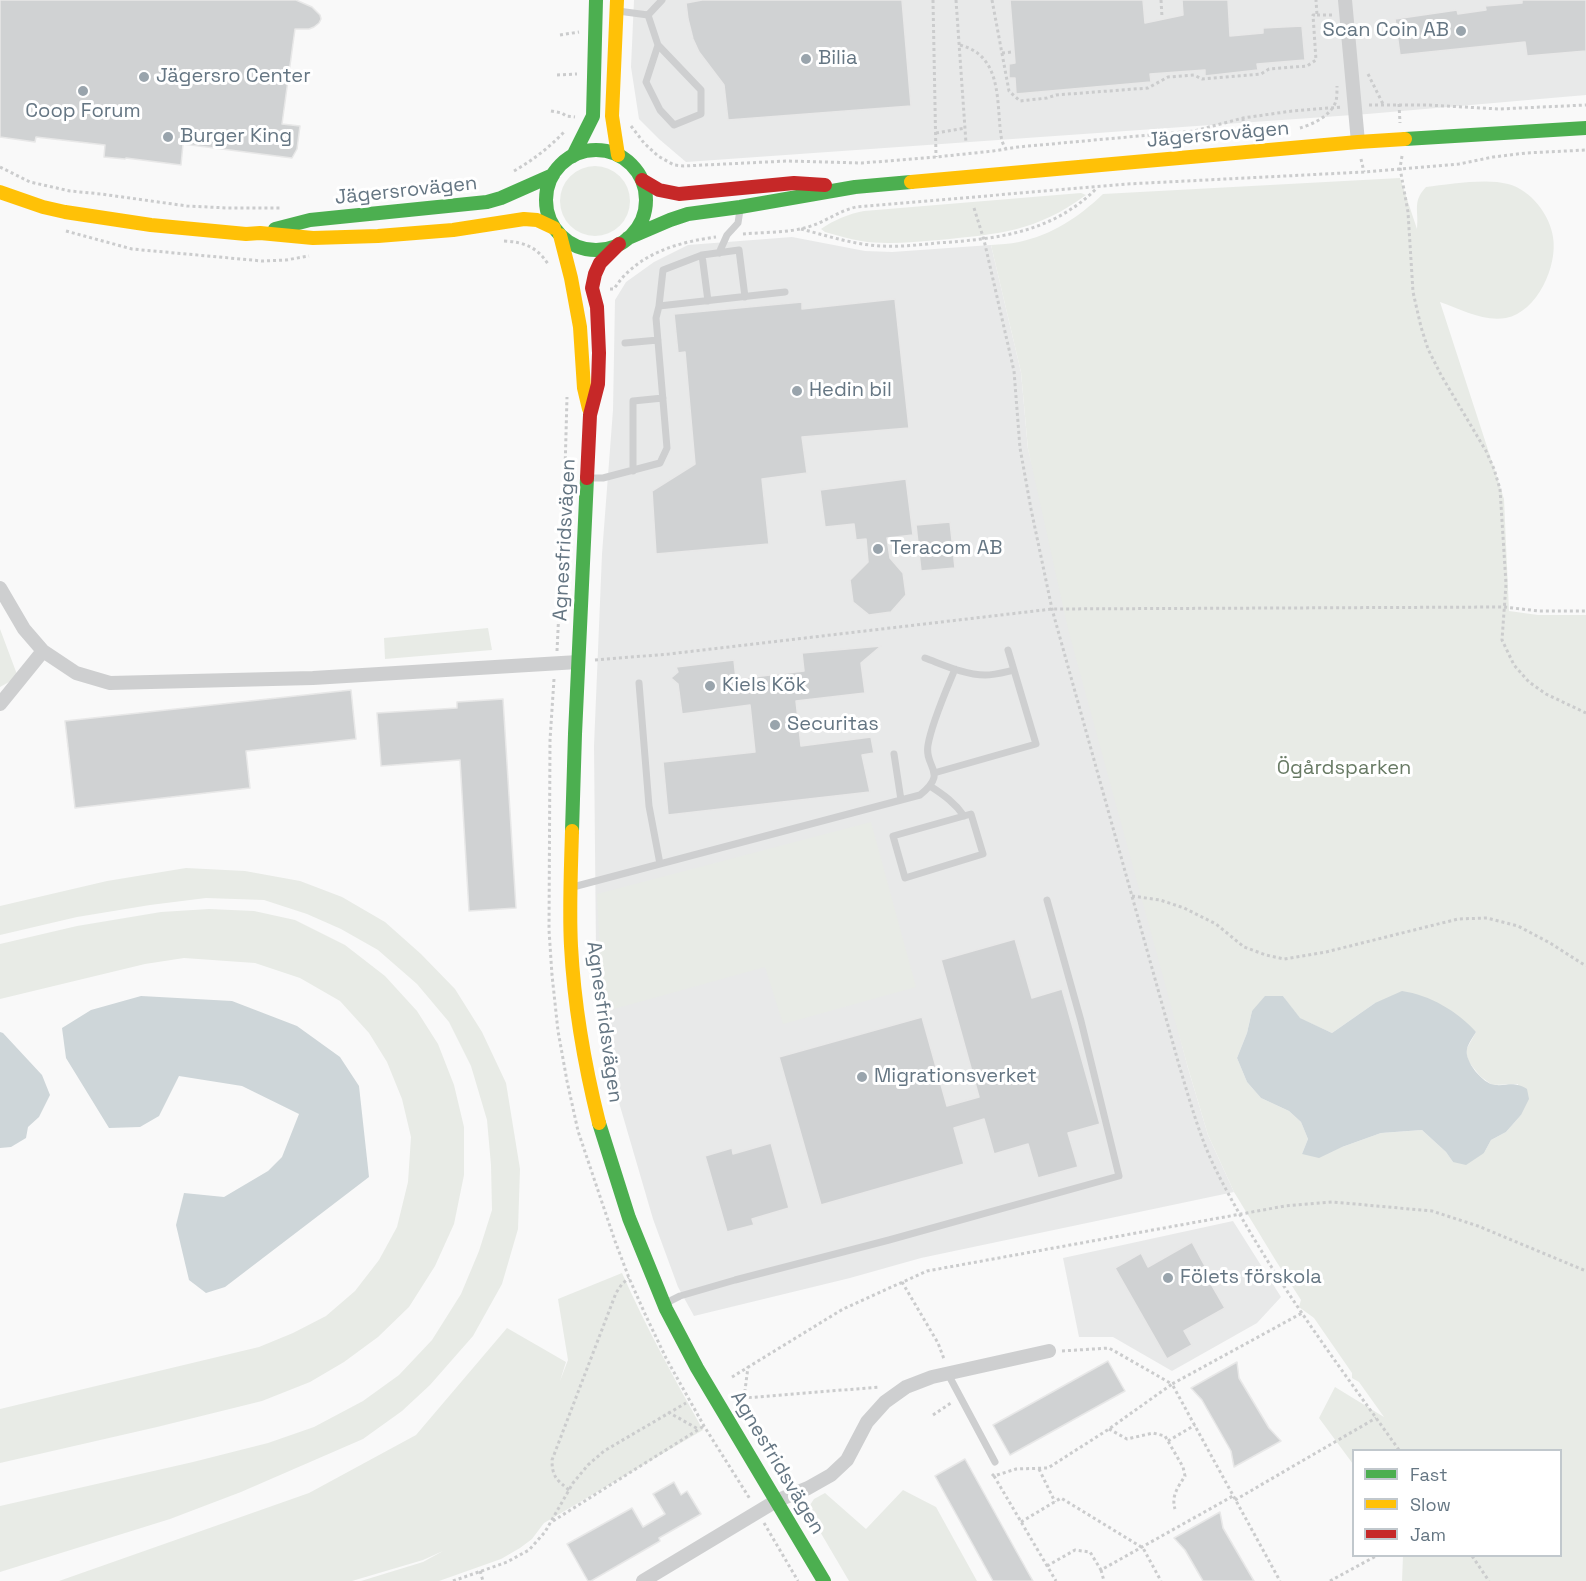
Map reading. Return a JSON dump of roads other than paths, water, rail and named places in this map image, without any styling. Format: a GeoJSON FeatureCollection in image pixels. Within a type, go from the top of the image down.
{"type":"FeatureCollection","features":[{"type":"Feature","properties":{"kind":"main road"},"geometry":{"type":"LineString","coordinates":[[573,156],[593,116],[595,5]]}},
{"type":"Feature","properties":{"kind":"main road"},"geometry":{"type":"LineString","coordinates":[[616,6],[612,116],[618,155]]}},
{"type":"Feature","properties":{"kind":"main road","name":"Jägersrovägen"},"geometry":{"type":"LineString","coordinates":[[624,241],[688,214],[855,188],[1358,142],[1586,128]]}},
{"type":"Feature","properties":{"kind":"main road"},"geometry":{"type":"LineString","coordinates":[[591,150],[618,155],[636,170],[645,190],[644,211],[635,230],[624,241],[601,249],[582,248],[570,243],[557,231],[548,215],[547,187],[553,175],[558,167],[573,156],[591,150]]}},
{"type":"Feature","properties":{"kind":"main road","name":"Jägersrovägen"},"geometry":{"type":"LineString","coordinates":[[260,233],[309,220],[487,202],[553,175]]}},
{"type":"Feature","properties":{"kind":"main road","name":"Jägersrovägen"},"geometry":{"type":"LineString","coordinates":[[642,180],[659,190],[679,194],[794,183],[855,188]]}},
{"type":"Feature","properties":{"kind":"main road","name":"Jägersrovägen"},"geometry":{"type":"LineString","coordinates":[[0,192],[43,207],[98,217],[151,225],[246,234],[260,233],[313,238],[378,236],[453,230],[524,219],[537,220],[557,231]]}},
{"type":"Feature","properties":{"kind":"main road","name":"Agnesfridsvägen"},"geometry":{"type":"LineString","coordinates":[[557,231],[571,278],[580,327],[584,388],[590,415]]}},
{"type":"Feature","properties":{"kind":"main road","name":"Agnesfridsvägen"},"geometry":{"type":"LineString","coordinates":[[624,241],[600,263],[592,288],[597,307],[598,384],[590,415],[578,662],[571,888],[571,946],[578,1010],[592,1093],[606,1147],[629,1218],[664,1304],[697,1368],[824,1581]]}},
{"type":"Feature","properties":{"kind":"street"},"geometry":{"type":"LineString","coordinates":[[1345,0],[1358,142]]}},
{"type":"Feature","properties":{"kind":"street"},"geometry":{"type":"LineString","coordinates":[[0,588],[24,629],[43,651],[76,673],[110,683],[313,678],[578,662]]}},
{"type":"Feature","properties":{"kind":"street"},"geometry":{"type":"LineString","coordinates":[[0,704],[43,651]]}},
{"type":"Feature","properties":{"kind":"street"},"geometry":{"type":"LineString","coordinates":[[643,1581],[776,1501],[808,1488],[831,1475],[847,1460],[867,1422],[885,1402],[906,1387],[932,1377],[1049,1351]]}},
{"type":"Feature","properties":{"kind":"lane"},"geometry":{"type":"LineString","coordinates":[[648,15],[662,0]]}},
{"type":"Feature","properties":{"kind":"lane"},"geometry":{"type":"LineString","coordinates":[[595,5],[616,6],[648,15]]}},
{"type":"Feature","properties":{"kind":"lane"},"geometry":{"type":"LineString","coordinates":[[648,15],[658,45],[701,90],[701,114],[674,125],[660,110],[646,82],[658,45]]}},
{"type":"Feature","properties":{"kind":"lane"},"geometry":{"type":"LineString","coordinates":[[719,253],[727,235],[738,223],[740,207]]}},
{"type":"Feature","properties":{"kind":"lane"},"geometry":{"type":"LineString","coordinates":[[587,478],[603,478],[660,463],[667,448],[656,318],[663,270],[702,255],[739,250],[745,297]]}},
{"type":"Feature","properties":{"kind":"lane"},"geometry":{"type":"LineString","coordinates":[[702,255],[708,301]]}},
{"type":"Feature","properties":{"kind":"lane"},"geometry":{"type":"LineString","coordinates":[[659,306],[785,292]]}},
{"type":"Feature","properties":{"kind":"lane"},"geometry":{"type":"LineString","coordinates":[[624,343],[658,340]]}},
{"type":"Feature","properties":{"kind":"lane"},"geometry":{"type":"LineString","coordinates":[[633,471],[633,401],[663,398]]}},
{"type":"Feature","properties":{"kind":"lane"},"geometry":{"type":"LineString","coordinates":[[934,773],[1036,744],[1008,650]]}},
{"type":"Feature","properties":{"kind":"lane"},"geometry":{"type":"LineString","coordinates":[[925,658],[955,669],[983,675],[1014,670]]}},
{"type":"Feature","properties":{"kind":"lane"},"geometry":{"type":"LineString","coordinates":[[571,888],[920,795],[934,779],[934,769],[927,749],[955,669]]}},
{"type":"Feature","properties":{"kind":"lane"},"geometry":{"type":"LineString","coordinates":[[639,682],[649,806],[660,864]]}},
{"type":"Feature","properties":{"kind":"lane"},"geometry":{"type":"LineString","coordinates":[[894,754],[901,800]]}},
{"type":"Feature","properties":{"kind":"lane"},"geometry":{"type":"LineString","coordinates":[[930,786],[949,798],[964,816]]}},
{"type":"Feature","properties":{"kind":"lane"},"geometry":{"type":"LineString","coordinates":[[971,814],[983,854],[905,878],[893,836],[964,816],[971,814]]}},
{"type":"Feature","properties":{"kind":"lane"},"geometry":{"type":"LineString","coordinates":[[664,1304],[680,1296],[725,1282],[889,1240],[1119,1176],[1081,1021],[1047,900]]}},
{"type":"Feature","properties":{"kind":"lane"},"geometry":{"type":"LineString","coordinates":[[948,1374],[995,1462]]}},
{"type":"Feature","properties":{"kind":"place","name":"Scan Coin AB"},"geometry":{"type":"Point","coordinates":[1461,31]}},
{"type":"Feature","properties":{"kind":"place","name":"Bilia"},"geometry":{"type":"Point","coordinates":[806,59]}},
{"type":"Feature","properties":{"kind":"place","name":"Jägersro Center"},"geometry":{"type":"Point","coordinates":[144,77]}},
{"type":"Feature","properties":{"kind":"place","name":"Coop Forum"},"geometry":{"type":"Point","coordinates":[83,91]}},
{"type":"Feature","properties":{"kind":"place","name":"Burger King"},"geometry":{"type":"Point","coordinates":[168,137]}},
{"type":"Feature","properties":{"kind":"place","name":"Hedin bil"},"geometry":{"type":"Point","coordinates":[797,391]}},
{"type":"Feature","properties":{"kind":"place","name":"Teracom AB"},"geometry":{"type":"Point","coordinates":[878,549]}},
{"type":"Feature","properties":{"kind":"place","name":"Kiels Kök"},"geometry":{"type":"Point","coordinates":[710,686]}},
{"type":"Feature","properties":{"kind":"place","name":"Securitas"},"geometry":{"type":"Point","coordinates":[775,725]}},
{"type":"Feature","properties":{"kind":"place","name":"Migrationsverket"},"geometry":{"type":"Point","coordinates":[862,1077]}},
{"type":"Feature","properties":{"kind":"place","name":"Fölets förskola"},"geometry":{"type":"Point","coordinates":[1168,1278]}},
{"type":"Feature","properties":{"kind":"park label","name":"Ögårdsparken"},"geometry":{"type":"Point","coordinates":[1344,769]}}]}
